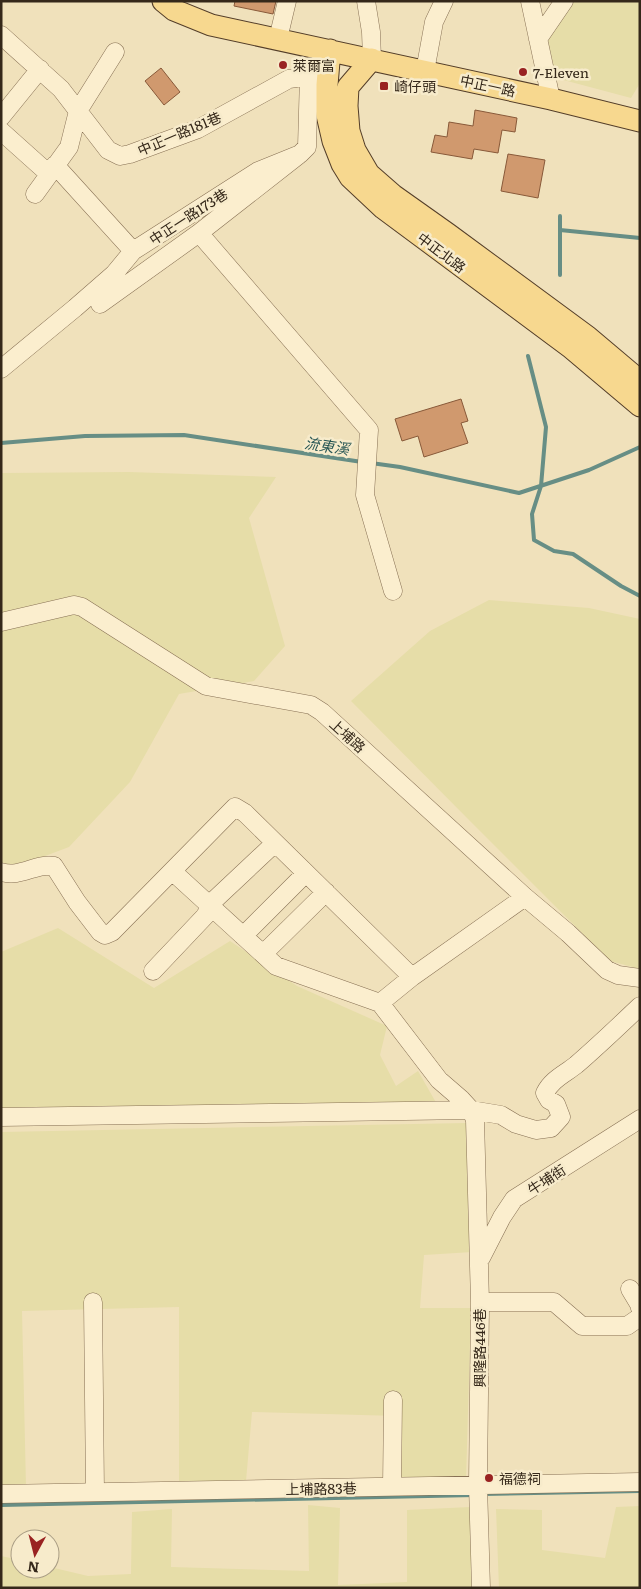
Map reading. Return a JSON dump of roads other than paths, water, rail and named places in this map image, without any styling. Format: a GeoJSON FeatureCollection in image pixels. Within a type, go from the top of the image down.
{"type":"FeatureCollection","features":[{"type":"Feature","properties":{"kind":"main road","name":"中正一路"},"geometry":{"type":"LineString","coordinates":[[164,1],[174,10],[211,24],[551,99],[640,121]]}},
{"type":"Feature","properties":{"kind":"main road","name":"中正北路"},"geometry":{"type":"LineString","coordinates":[[330,50],[327,115],[333,141],[342,164],[350,176],[383,208],[570,347],[640,406]]}},
{"type":"Feature","properties":{"kind":"main road","name":"中正北路"},"geometry":{"type":"LineString","coordinates":[[372,59],[348,86],[347,106],[349,131],[355,150],[369,174],[393,195],[588,337],[640,382]]}},
{"type":"Feature","properties":{"kind":"street"},"geometry":{"type":"LineString","coordinates":[[278,39],[287,1]]}},
{"type":"Feature","properties":{"kind":"street"},"geometry":{"type":"LineString","coordinates":[[366,1],[372,59]]}},
{"type":"Feature","properties":{"kind":"street"},"geometry":{"type":"LineString","coordinates":[[425,71],[434,22],[444,1]]}},
{"type":"Feature","properties":{"kind":"street"},"geometry":{"type":"LineString","coordinates":[[530,1],[551,99]]}},
{"type":"Feature","properties":{"kind":"street"},"geometry":{"type":"LineString","coordinates":[[538,39],[564,1]]}},
{"type":"Feature","properties":{"kind":"street","name":"中正一路181巷"},"geometry":{"type":"LineString","coordinates":[[1,35],[61,88],[108,150],[120,156],[198,129],[289,80],[309,76]]}},
{"type":"Feature","properties":{"kind":"street"},"geometry":{"type":"LineString","coordinates":[[100,304],[199,233],[308,147],[309,76],[330,50]]}},
{"type":"Feature","properties":{"kind":"street"},"geometry":{"type":"LineString","coordinates":[[35,194],[69,147],[78,111],[115,52]]}},
{"type":"Feature","properties":{"kind":"street"},"geometry":{"type":"LineString","coordinates":[[1,117],[40,70]]}},
{"type":"Feature","properties":{"kind":"street"},"geometry":{"type":"LineString","coordinates":[[1,131],[52,170],[133,251]]}},
{"type":"Feature","properties":{"kind":"street","name":"中正一路173巷"},"geometry":{"type":"LineString","coordinates":[[1,369],[114,274],[133,251],[258,171],[300,154]]}},
{"type":"Feature","properties":{"kind":"street"},"geometry":{"type":"LineString","coordinates":[[199,233],[369,430],[364,495],[393,591]]}},
{"type":"Feature","properties":{"kind":"street","name":"上埔路"},"geometry":{"type":"LineString","coordinates":[[1,622],[74,605],[82,607],[206,686],[310,706],[322,712],[607,970],[618,975],[640,978]]}},
{"type":"Feature","properties":{"kind":"street"},"geometry":{"type":"LineString","coordinates":[[1,872],[11,875],[46,865],[54,866],[77,902],[100,932],[105,935],[112,932],[235,807],[245,813],[412,977]]}},
{"type":"Feature","properties":{"kind":"street"},"geometry":{"type":"LineString","coordinates":[[153,970],[206,915],[209,905],[275,843]]}},
{"type":"Feature","properties":{"kind":"street"},"geometry":{"type":"LineString","coordinates":[[172,871],[276,966],[380,1003],[439,1080],[461,1098],[471,1110]]}},
{"type":"Feature","properties":{"kind":"street"},"geometry":{"type":"LineString","coordinates":[[243,936],[306,873]]}},
{"type":"Feature","properties":{"kind":"street"},"geometry":{"type":"LineString","coordinates":[[263,954],[326,892]]}},
{"type":"Feature","properties":{"kind":"street"},"geometry":{"type":"LineString","coordinates":[[380,1003],[412,977],[525,897]]}},
{"type":"Feature","properties":{"kind":"street"},"geometry":{"type":"LineString","coordinates":[[1,1117],[471,1110],[501,1115],[516,1124],[536,1130],[551,1128],[561,1117],[556,1104],[545,1093],[550,1084],[612,1034],[640,1006]]}},
{"type":"Feature","properties":{"kind":"street","name":"興隆路446巷"},"geometry":{"type":"LineString","coordinates":[[471,1110],[475,1120],[480,1302],[480,1588]]}},
{"type":"Feature","properties":{"kind":"street","name":"牛埔街"},"geometry":{"type":"LineString","coordinates":[[479,1263],[502,1217],[514,1199],[640,1119]]}},
{"type":"Feature","properties":{"kind":"street"},"geometry":{"type":"LineString","coordinates":[[630,1289],[640,1308]]}},
{"type":"Feature","properties":{"kind":"street"},"geometry":{"type":"LineString","coordinates":[[93,1302],[95,1492]]}},
{"type":"Feature","properties":{"kind":"street"},"geometry":{"type":"LineString","coordinates":[[480,1302],[554,1302],[582,1326],[627,1326],[640,1317]]}},
{"type":"Feature","properties":{"kind":"street"},"geometry":{"type":"LineString","coordinates":[[392,1487],[393,1400]]}},
{"type":"Feature","properties":{"kind":"street","name":"上埔路83巷"},"geometry":{"type":"LineString","coordinates":[[1,1494],[392,1487],[479,1492],[640,1482]]}},
{"type":"Feature","properties":{"kind":"waterway"},"geometry":{"type":"LineString","coordinates":[[560,216],[560,275]]}},
{"type":"Feature","properties":{"kind":"waterway"},"geometry":{"type":"LineString","coordinates":[[560,230],[640,238]]}},
{"type":"Feature","properties":{"kind":"waterway"},"geometry":{"type":"LineString","coordinates":[[528,356],[546,427],[541,486],[532,514],[534,540],[554,551],[573,554],[621,586],[640,596]]}},
{"type":"Feature","properties":{"kind":"waterway","name":"流東溪"},"geometry":{"type":"LineString","coordinates":[[1,443],[85,436],[184,435],[362,462]]}},
{"type":"Feature","properties":{"kind":"waterway","name":"流東溪"},"geometry":{"type":"LineString","coordinates":[[371,463],[400,467],[519,493],[589,470],[640,447]]}},
{"type":"Feature","properties":{"kind":"waterway"},"geometry":{"type":"LineString","coordinates":[[483,1494],[640,1491]]}},
{"type":"Feature","properties":{"kind":"waterway"},"geometry":{"type":"LineString","coordinates":[[1,1505],[474,1495]]}},
{"type":"Feature","properties":{"kind":"place","name":"萊爾富"},"geometry":{"type":"Point","coordinates":[283,65]}},
{"type":"Feature","properties":{"kind":"place","name":"7-Eleven"},"geometry":{"type":"Point","coordinates":[523,72]}},
{"type":"Feature","properties":{"kind":"place","name":"崎仔頭"},"geometry":{"type":"Point","coordinates":[384,86]}},
{"type":"Feature","properties":{"kind":"place","name":"福德祠"},"geometry":{"type":"Point","coordinates":[489,1478]}}]}
